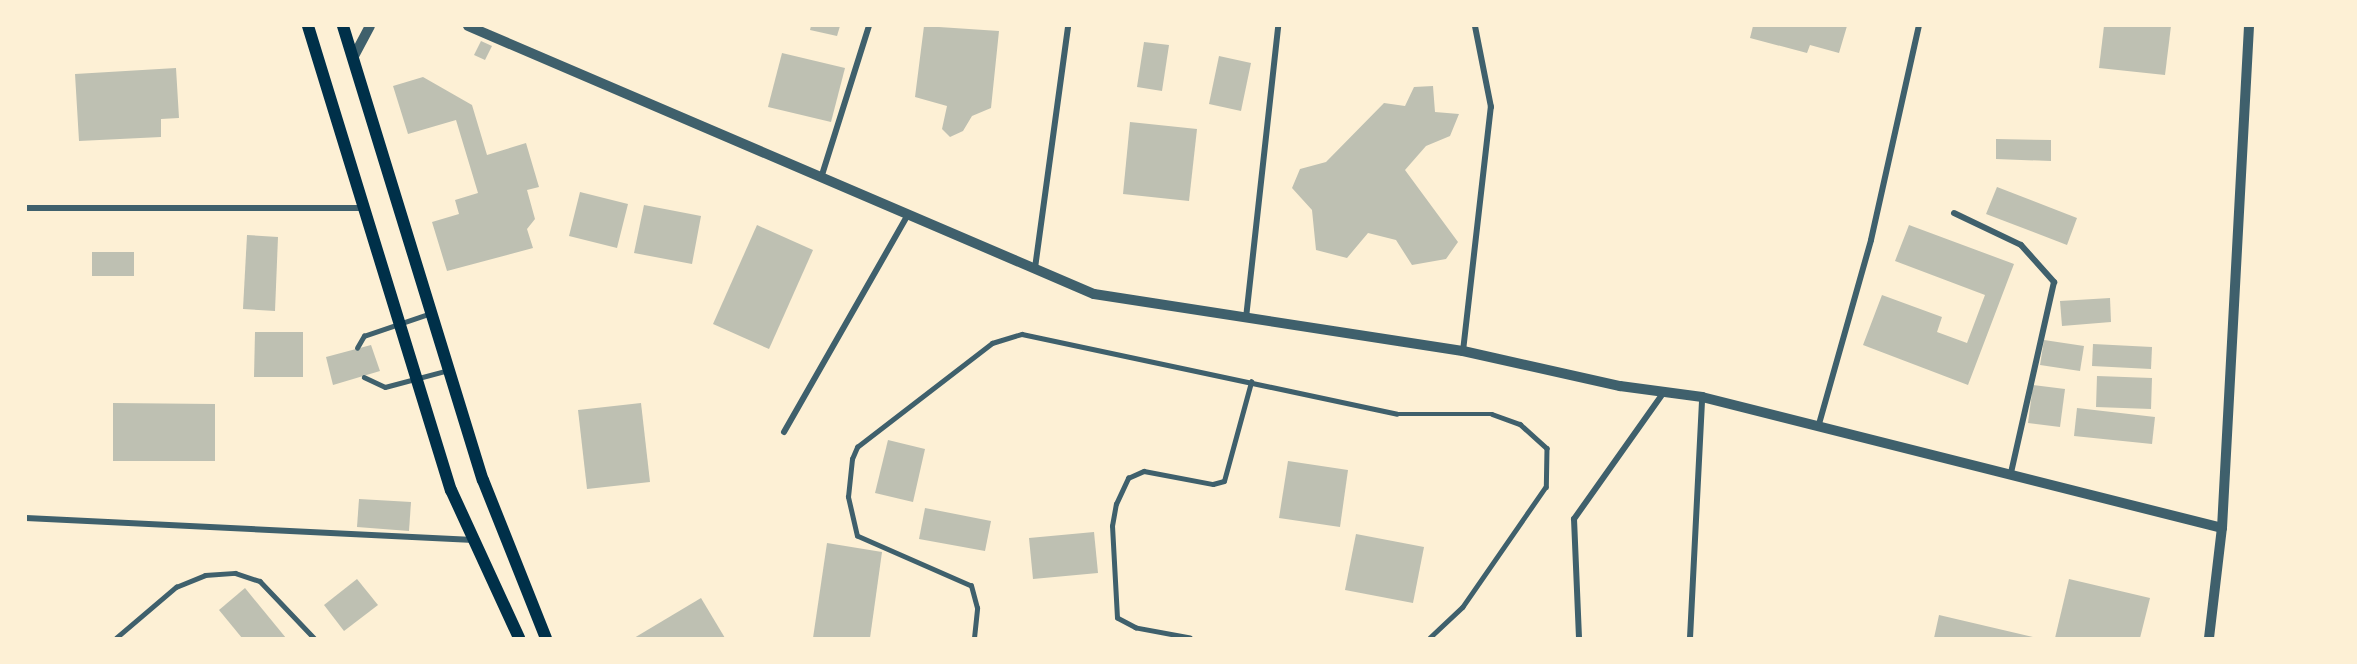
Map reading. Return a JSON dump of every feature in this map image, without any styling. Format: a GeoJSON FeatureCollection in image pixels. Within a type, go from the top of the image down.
{"type":"FeatureCollection","features":[{"type":"Feature","properties":{"kind":"main road"},"geometry":{"type":"LineString","coordinates":[[308,26],[362,208],[451,490],[519,639]]}},
{"type":"Feature","properties":{"kind":"main road"},"geometry":{"type":"LineString","coordinates":[[343,26],[483,480],[546,639]]}},
{"type":"Feature","properties":{"kind":"street"},"geometry":{"type":"LineString","coordinates":[[353,58],[370,26]]}},
{"type":"Feature","properties":{"kind":"street"},"geometry":{"type":"LineString","coordinates":[[468,26],[1094,294],[1463,351],[1664,392],[1702,397],[1819,424],[2222,528]]}},
{"type":"Feature","properties":{"kind":"street"},"geometry":{"type":"LineString","coordinates":[[821,178],[869,26]]}},
{"type":"Feature","properties":{"kind":"street"},"geometry":{"type":"LineString","coordinates":[[1035,268],[1068,26]]}},
{"type":"Feature","properties":{"kind":"street"},"geometry":{"type":"LineString","coordinates":[[1246,319],[1278,26]]}},
{"type":"Feature","properties":{"kind":"street"},"geometry":{"type":"LineString","coordinates":[[1463,351],[1491,107],[1475,26]]}},
{"type":"Feature","properties":{"kind":"street"},"geometry":{"type":"LineString","coordinates":[[1819,424],[1871,240],[1919,26]]}},
{"type":"Feature","properties":{"kind":"street"},"geometry":{"type":"LineString","coordinates":[[2209,639],[2222,528],[2249,26]]}},
{"type":"Feature","properties":{"kind":"street"},"geometry":{"type":"LineString","coordinates":[[26,208],[362,208]]}},
{"type":"Feature","properties":{"kind":"street"},"geometry":{"type":"LineString","coordinates":[[1954,213],[2021,245],[2054,282],[2011,473]]}},
{"type":"Feature","properties":{"kind":"street"},"geometry":{"type":"LineString","coordinates":[[784,432],[908,215]]}},
{"type":"Feature","properties":{"kind":"street"},"geometry":{"type":"LineString","coordinates":[[1579,639],[1574,519],[1664,392]]}},
{"type":"Feature","properties":{"kind":"street"},"geometry":{"type":"LineString","coordinates":[[1690,639],[1702,397]]}},
{"type":"Feature","properties":{"kind":"street"},"geometry":{"type":"LineString","coordinates":[[26,518],[474,540]]}},
{"type":"Feature","properties":{"kind":"lane"},"geometry":{"type":"LineString","coordinates":[[357,348],[361,338],[431,313]]}},
{"type":"Feature","properties":{"kind":"lane"},"geometry":{"type":"LineString","coordinates":[[974,639],[977,608],[971,586],[857,536],[848,497],[857,447],[992,343],[1022,334],[1417,416],[1499,415],[1520,424],[1547,448],[1551,474],[1546,487],[1463,607],[1430,639]]}},
{"type":"Feature","properties":{"kind":"lane"},"geometry":{"type":"LineString","coordinates":[[364,377],[385,387],[448,370]]}},
{"type":"Feature","properties":{"kind":"lane"},"geometry":{"type":"LineString","coordinates":[[1190,639],[1136,628],[1117,618],[1112,526],[1116,504],[1128,478],[1144,471],[1213,484],[1224,480],[1251,382]]}},
{"type":"Feature","properties":{"kind":"lane"},"geometry":{"type":"LineString","coordinates":[[116,639],[176,587],[205,575],[235,573],[260,581],[314,639]]}},
{"type":"Feature","properties":{"kind":"building"},"geometry":{"type":"Polygon","coordinates":[[[811,26],[840,26],[837,36],[810,30],[811,26]]]}},
{"type":"Feature","properties":{"kind":"building"},"geometry":{"type":"Polygon","coordinates":[[[924,26],[999,31],[991,108],[972,116],[963,131],[950,137],[942,129],[947,106],[915,97],[924,26]]]}},
{"type":"Feature","properties":{"kind":"building"},"geometry":{"type":"Polygon","coordinates":[[[1753,26],[1847,26],[1839,53],[1810,45],[1807,53],[1750,38],[1753,26]]]}},
{"type":"Feature","properties":{"kind":"building"},"geometry":{"type":"Polygon","coordinates":[[[2104,26],[2171,26],[2165,75],[2099,68],[2104,26]]]}},
{"type":"Feature","properties":{"kind":"building"},"geometry":{"type":"Polygon","coordinates":[[[481,41],[492,46],[485,60],[474,55],[481,41]]]}},
{"type":"Feature","properties":{"kind":"building"},"geometry":{"type":"Polygon","coordinates":[[[1144,42],[1169,45],[1162,91],[1137,87],[1144,42]]]}},
{"type":"Feature","properties":{"kind":"building"},"geometry":{"type":"Polygon","coordinates":[[[782,53],[845,68],[831,122],[768,107],[782,53]]]}},
{"type":"Feature","properties":{"kind":"building"},"geometry":{"type":"Polygon","coordinates":[[[1219,56],[1251,63],[1241,111],[1209,104],[1219,56]]]}},
{"type":"Feature","properties":{"kind":"building"},"geometry":{"type":"Polygon","coordinates":[[[176,68],[179,118],[161,119],[161,137],[79,141],[75,74],[176,68]]]}},
{"type":"Feature","properties":{"kind":"building"},"geometry":{"type":"Polygon","coordinates":[[[423,77],[472,105],[487,155],[526,143],[539,187],[527,190],[535,219],[527,229],[533,248],[447,271],[432,222],[459,214],[455,200],[478,193],[456,120],[408,134],[393,86],[423,77]]]}},
{"type":"Feature","properties":{"kind":"building"},"geometry":{"type":"Polygon","coordinates":[[[1433,86],[1435,112],[1459,114],[1450,136],[1426,146],[1405,170],[1458,242],[1446,259],[1412,265],[1396,240],[1368,233],[1347,258],[1316,250],[1312,210],[1292,188],[1300,169],[1326,162],[1384,103],[1405,106],[1414,87],[1433,86]]]}},
{"type":"Feature","properties":{"kind":"building"},"geometry":{"type":"Polygon","coordinates":[[[1130,122],[1197,129],[1189,201],[1123,194],[1130,122]]]}},
{"type":"Feature","properties":{"kind":"building"},"geometry":{"type":"Polygon","coordinates":[[[1996,139],[2051,140],[2051,161],[1996,159],[1996,139]]]}},
{"type":"Feature","properties":{"kind":"building"},"geometry":{"type":"Polygon","coordinates":[[[1997,187],[2077,218],[2067,245],[1986,214],[1997,187]]]}},
{"type":"Feature","properties":{"kind":"building"},"geometry":{"type":"Polygon","coordinates":[[[580,192],[628,204],[617,248],[569,236],[580,192]]]}},
{"type":"Feature","properties":{"kind":"building"},"geometry":{"type":"Polygon","coordinates":[[[644,205],[701,216],[692,264],[634,253],[644,205]]]}},
{"type":"Feature","properties":{"kind":"building"},"geometry":{"type":"Polygon","coordinates":[[[757,225],[813,250],[769,349],[713,324],[757,225]]]}},
{"type":"Feature","properties":{"kind":"building"},"geometry":{"type":"Polygon","coordinates":[[[1909,225],[2014,264],[1968,385],[1863,345],[1882,295],[1942,317],[1937,332],[1967,343],[1985,295],[1895,261],[1909,225]]]}},
{"type":"Feature","properties":{"kind":"building"},"geometry":{"type":"Polygon","coordinates":[[[247,235],[278,237],[275,311],[243,309],[247,235]]]}},
{"type":"Feature","properties":{"kind":"building"},"geometry":{"type":"Polygon","coordinates":[[[92,252],[134,252],[134,276],[92,276],[92,252]]]}},
{"type":"Feature","properties":{"kind":"building"},"geometry":{"type":"Polygon","coordinates":[[[2110,298],[2111,322],[2062,326],[2060,301],[2110,298]]]}},
{"type":"Feature","properties":{"kind":"building"},"geometry":{"type":"Polygon","coordinates":[[[255,332],[303,332],[303,377],[254,377],[255,332]]]}},
{"type":"Feature","properties":{"kind":"building"},"geometry":{"type":"Polygon","coordinates":[[[2044,340],[2084,346],[2080,371],[2040,365],[2044,340]]]}},
{"type":"Feature","properties":{"kind":"building"},"geometry":{"type":"Polygon","coordinates":[[[2093,344],[2152,347],[2151,369],[2092,366],[2093,344]]]}},
{"type":"Feature","properties":{"kind":"building"},"geometry":{"type":"Polygon","coordinates":[[[371,345],[380,371],[333,385],[326,357],[371,345]]]}},
{"type":"Feature","properties":{"kind":"building"},"geometry":{"type":"Polygon","coordinates":[[[2097,376],[2152,378],[2151,409],[2096,407],[2097,376]]]}},
{"type":"Feature","properties":{"kind":"building"},"geometry":{"type":"Polygon","coordinates":[[[2033,385],[2065,389],[2060,427],[2028,423],[2033,385]]]}},
{"type":"Feature","properties":{"kind":"building"},"geometry":{"type":"Polygon","coordinates":[[[113,403],[215,404],[215,461],[113,461],[113,403]]]}},
{"type":"Feature","properties":{"kind":"building"},"geometry":{"type":"Polygon","coordinates":[[[641,403],[650,482],[587,489],[578,410],[641,403]]]}},
{"type":"Feature","properties":{"kind":"building"},"geometry":{"type":"Polygon","coordinates":[[[2077,408],[2155,417],[2152,444],[2074,436],[2077,408]]]}},
{"type":"Feature","properties":{"kind":"building"},"geometry":{"type":"Polygon","coordinates":[[[888,440],[925,449],[913,502],[875,493],[888,440]]]}},
{"type":"Feature","properties":{"kind":"building"},"geometry":{"type":"Polygon","coordinates":[[[1288,461],[1348,470],[1340,527],[1279,518],[1288,461]]]}},
{"type":"Feature","properties":{"kind":"building"},"geometry":{"type":"Polygon","coordinates":[[[359,499],[411,502],[409,531],[357,527],[359,499]]]}},
{"type":"Feature","properties":{"kind":"building"},"geometry":{"type":"Polygon","coordinates":[[[925,508],[991,521],[985,551],[919,539],[925,508]]]}},
{"type":"Feature","properties":{"kind":"building"},"geometry":{"type":"Polygon","coordinates":[[[1094,532],[1098,573],[1033,579],[1029,538],[1094,532]]]}},
{"type":"Feature","properties":{"kind":"building"},"geometry":{"type":"Polygon","coordinates":[[[1356,534],[1424,547],[1413,603],[1345,590],[1356,534]]]}},
{"type":"Feature","properties":{"kind":"building"},"geometry":{"type":"Polygon","coordinates":[[[827,543],[882,552],[870,638],[813,638],[827,543]]]}},
{"type":"Feature","properties":{"kind":"building"},"geometry":{"type":"Polygon","coordinates":[[[357,579],[378,605],[344,631],[324,605],[357,579]]]}},
{"type":"Feature","properties":{"kind":"building"},"geometry":{"type":"Polygon","coordinates":[[[2069,579],[2150,598],[2140,638],[2055,638],[2069,579]]]}},
{"type":"Feature","properties":{"kind":"building"},"geometry":{"type":"Polygon","coordinates":[[[245,588],[286,638],[242,638],[219,610],[245,588]]]}},
{"type":"Feature","properties":{"kind":"building"},"geometry":{"type":"Polygon","coordinates":[[[701,598],[725,638],[634,638],[701,598]]]}},
{"type":"Feature","properties":{"kind":"building"},"geometry":{"type":"Polygon","coordinates":[[[1939,615],[2037,638],[1934,638],[1939,615]]]}}]}
